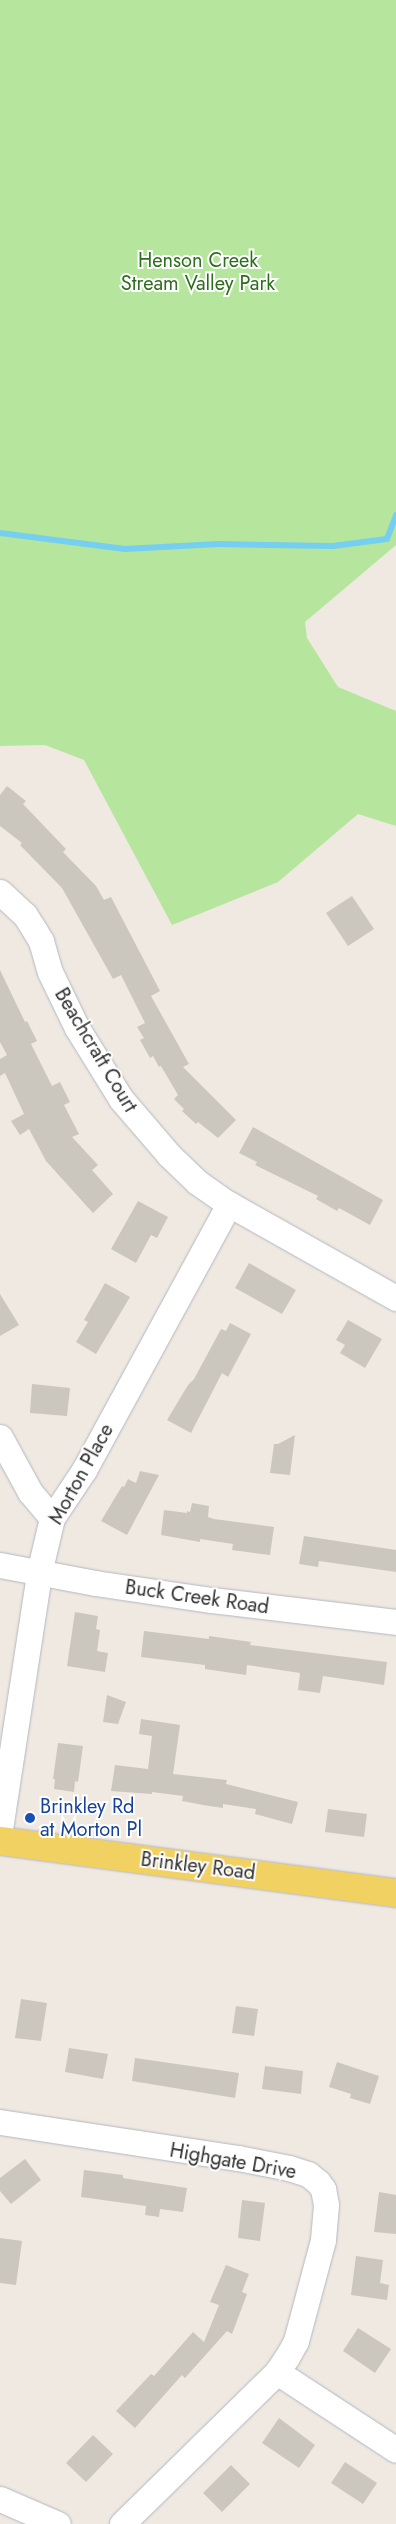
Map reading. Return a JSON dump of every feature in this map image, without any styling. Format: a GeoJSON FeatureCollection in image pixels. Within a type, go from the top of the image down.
{"type":"FeatureCollection","features":[{"type":"Feature","properties":{"kind":"main road","name":"Brinkley Road"},"geometry":{"type":"LineString","coordinates":[[0,1841],[396,1893]]}},
{"type":"Feature","properties":{"kind":"street","name":"Beachcraft Court"},"geometry":{"type":"LineString","coordinates":[[0,892],[25,915],[41,941],[50,972],[77,1028],[120,1098],[169,1155],[198,1182],[229,1204],[396,1298]]}},
{"type":"Feature","properties":{"kind":"street","name":"Morton Place"},"geometry":{"type":"LineString","coordinates":[[0,1829],[39,1573],[52,1518],[84,1470],[229,1204]]}},
{"type":"Feature","properties":{"kind":"street"},"geometry":{"type":"LineString","coordinates":[[0,1437],[30,1492],[52,1518]]}},
{"type":"Feature","properties":{"kind":"street","name":"Buck Creek Road"},"geometry":{"type":"LineString","coordinates":[[0,1566],[212,1600],[396,1622]]}},
{"type":"Feature","properties":{"kind":"street","name":"Highgate Drive"},"geometry":{"type":"LineString","coordinates":[[0,2122],[238,2158],[308,2174],[323,2189],[326,2205],[323,2240],[296,2341],[277,2372],[122,2524]]}},
{"type":"Feature","properties":{"kind":"street"},"geometry":{"type":"LineString","coordinates":[[277,2372],[396,2450]]}},
{"type":"Feature","properties":{"kind":"street"},"geometry":{"type":"LineString","coordinates":[[0,2499],[58,2524]]}},
{"type":"Feature","properties":{"kind":"green space","name":"Henson Creek Stream Valley Park"},"geometry":{"type":"Polygon","coordinates":[[[0,0],[396,0],[396,545],[305,622],[307,638],[338,687],[396,711],[396,826],[358,814],[278,882],[172,925],[84,760],[45,745],[0,746],[0,0]]]}},
{"type":"Feature","properties":{"kind":"building"},"geometry":{"type":"Polygon","coordinates":[[[7,786],[26,801],[23,804],[66,849],[63,852],[96,886],[104,900],[111,897],[160,991],[151,996],[189,1064],[183,1067],[236,1120],[218,1138],[198,1122],[196,1124],[182,1111],[184,1109],[174,1099],[178,1095],[161,1066],[159,1067],[153,1056],[150,1058],[140,1040],[144,1038],[137,1027],[145,1023],[121,975],[113,979],[62,888],[20,845],[22,843],[0,826],[0,795],[7,786]]]}},
{"type":"Feature","properties":{"kind":"building"},"geometry":{"type":"Polygon","coordinates":[[[352,896],[374,929],[348,946],[326,913],[352,896]]]}},
{"type":"Feature","properties":{"kind":"building"},"geometry":{"type":"Polygon","coordinates":[[[0,970],[25,1022],[27,1021],[37,1041],[31,1044],[52,1086],[60,1082],[70,1102],[64,1105],[79,1134],[72,1137],[98,1165],[92,1170],[113,1194],[93,1213],[46,1161],[29,1129],[20,1135],[11,1121],[24,1114],[5,1073],[0,1076],[0,1059],[7,1055],[0,1042],[0,970]]]}},
{"type":"Feature","properties":{"kind":"building"},"geometry":{"type":"Polygon","coordinates":[[[253,1127],[383,1200],[370,1225],[339,1208],[337,1211],[316,1199],[318,1196],[255,1165],[257,1162],[239,1153],[253,1127]]]}},
{"type":"Feature","properties":{"kind":"building"},"geometry":{"type":"Polygon","coordinates":[[[138,1201],[168,1217],[157,1238],[151,1235],[136,1263],[111,1249],[138,1201]]]}},
{"type":"Feature","properties":{"kind":"building"},"geometry":{"type":"Polygon","coordinates":[[[249,1263],[296,1290],[282,1314],[235,1288],[249,1263]]]}},
{"type":"Feature","properties":{"kind":"building"},"geometry":{"type":"Polygon","coordinates":[[[105,1283],[130,1297],[96,1354],[76,1342],[88,1322],[84,1320],[105,1283]]]}},
{"type":"Feature","properties":{"kind":"building"},"geometry":{"type":"Polygon","coordinates":[[[0,1294],[19,1325],[0,1336],[0,1294]]]}},
{"type":"Feature","properties":{"kind":"building"},"geometry":{"type":"Polygon","coordinates":[[[348,1320],[382,1339],[365,1368],[340,1353],[345,1345],[336,1340],[348,1320]]]}},
{"type":"Feature","properties":{"kind":"building"},"geometry":{"type":"Polygon","coordinates":[[[230,1323],[251,1334],[228,1377],[222,1373],[191,1433],[167,1420],[188,1385],[194,1379],[221,1329],[226,1331],[230,1323]]]}},
{"type":"Feature","properties":{"kind":"building"},"geometry":{"type":"Polygon","coordinates":[[[32,1384],[70,1388],[67,1416],[30,1413],[32,1384]]]}},
{"type":"Feature","properties":{"kind":"building"},"geometry":{"type":"Polygon","coordinates":[[[295,1435],[290,1475],[270,1473],[274,1444],[278,1444],[295,1435]]]}},
{"type":"Feature","properties":{"kind":"building"},"geometry":{"type":"Polygon","coordinates":[[[140,1471],[159,1475],[127,1535],[101,1521],[122,1486],[124,1487],[128,1479],[136,1483],[140,1471]]]}},
{"type":"Feature","properties":{"kind":"building"},"geometry":{"type":"Polygon","coordinates":[[[192,1503],[209,1506],[208,1517],[214,1519],[274,1527],[270,1555],[232,1550],[233,1544],[200,1539],[200,1542],[161,1535],[164,1510],[187,1513],[187,1511],[190,1512],[192,1503]]]}},
{"type":"Feature","properties":{"kind":"building"},"geometry":{"type":"Polygon","coordinates":[[[304,1536],[396,1550],[396,1572],[319,1561],[318,1567],[299,1564],[304,1536]]]}},
{"type":"Feature","properties":{"kind":"building"},"geometry":{"type":"Polygon","coordinates":[[[75,1612],[98,1616],[96,1629],[100,1630],[97,1651],[108,1653],[105,1672],[67,1666],[75,1612]]]}},
{"type":"Feature","properties":{"kind":"building"},"geometry":{"type":"Polygon","coordinates":[[[144,1631],[209,1639],[209,1636],[251,1642],[250,1645],[387,1662],[384,1685],[323,1676],[320,1693],[298,1690],[300,1673],[247,1665],[246,1675],[205,1669],[205,1665],[141,1657],[144,1631]]]}},
{"type":"Feature","properties":{"kind":"building"},"geometry":{"type":"Polygon","coordinates":[[[107,1695],[126,1702],[118,1724],[103,1722],[107,1695]]]}},
{"type":"Feature","properties":{"kind":"building"},"geometry":{"type":"Polygon","coordinates":[[[141,1719],[180,1725],[173,1774],[227,1780],[226,1784],[298,1802],[292,1824],[255,1814],[256,1809],[223,1804],[223,1808],[203,1805],[182,1801],[183,1796],[152,1792],[152,1794],[111,1791],[115,1765],[148,1769],[152,1736],[139,1734],[141,1719]]]}},
{"type":"Feature","properties":{"kind":"building"},"geometry":{"type":"Polygon","coordinates":[[[58,1743],[83,1746],[78,1782],[75,1781],[74,1792],[54,1789],[55,1779],[53,1779],[58,1743]]]}},
{"type":"Feature","properties":{"kind":"building"},"geometry":{"type":"Polygon","coordinates":[[[328,1809],[367,1814],[364,1837],[325,1832],[328,1809]]]}},
{"type":"Feature","properties":{"kind":"building"},"geometry":{"type":"Polygon","coordinates":[[[21,1999],[47,2003],[41,2041],[15,2038],[21,1999]]]}},
{"type":"Feature","properties":{"kind":"building"},"geometry":{"type":"Polygon","coordinates":[[[236,2006],[258,2009],[254,2036],[232,2033],[236,2006]]]}},
{"type":"Feature","properties":{"kind":"building"},"geometry":{"type":"Polygon","coordinates":[[[69,2048],[108,2054],[103,2079],[65,2072],[69,2048]]]}},
{"type":"Feature","properties":{"kind":"building"},"geometry":{"type":"Polygon","coordinates":[[[135,2058],[239,2073],[235,2098],[132,2081],[135,2058]]]}},
{"type":"Feature","properties":{"kind":"building"},"geometry":{"type":"Polygon","coordinates":[[[337,2062],[379,2076],[370,2104],[350,2098],[351,2094],[329,2087],[337,2062]]]}},
{"type":"Feature","properties":{"kind":"building"},"geometry":{"type":"Polygon","coordinates":[[[265,2066],[303,2071],[301,2094],[262,2089],[265,2066]]]}},
{"type":"Feature","properties":{"kind":"building"},"geometry":{"type":"Polygon","coordinates":[[[25,2159],[41,2180],[11,2204],[0,2191],[0,2178],[25,2159]]]}},
{"type":"Feature","properties":{"kind":"building"},"geometry":{"type":"Polygon","coordinates":[[[84,2170],[123,2175],[123,2178],[187,2188],[183,2212],[160,2209],[159,2217],[145,2215],[146,2206],[81,2197],[84,2170]]]}},
{"type":"Feature","properties":{"kind":"building"},"geometry":{"type":"Polygon","coordinates":[[[379,2192],[396,2195],[396,2234],[374,2232],[379,2192]]]}},
{"type":"Feature","properties":{"kind":"building"},"geometry":{"type":"Polygon","coordinates":[[[242,2200],[265,2203],[260,2241],[238,2238],[242,2200]]]}},
{"type":"Feature","properties":{"kind":"building"},"geometry":{"type":"Polygon","coordinates":[[[0,2238],[22,2241],[16,2285],[0,2283],[0,2238]]]}},
{"type":"Feature","properties":{"kind":"building"},"geometry":{"type":"Polygon","coordinates":[[[356,2256],[383,2260],[380,2283],[389,2285],[387,2300],[351,2295],[356,2256]]]}},
{"type":"Feature","properties":{"kind":"building"},"geometry":{"type":"Polygon","coordinates":[[[226,2265],[249,2274],[242,2292],[247,2294],[232,2334],[227,2331],[185,2378],[182,2375],[135,2428],[116,2411],[151,2374],[154,2376],[193,2332],[204,2342],[219,2305],[210,2302],[226,2265]]]}},
{"type":"Feature","properties":{"kind":"building"},"geometry":{"type":"Polygon","coordinates":[[[358,2328],[391,2349],[375,2373],[343,2351],[358,2328]]]}},
{"type":"Feature","properties":{"kind":"building"},"geometry":{"type":"Polygon","coordinates":[[[279,2418],[315,2445],[299,2468],[262,2443],[279,2418]]]}},
{"type":"Feature","properties":{"kind":"building"},"geometry":{"type":"Polygon","coordinates":[[[93,2435],[113,2454],[86,2482],[66,2463],[93,2435]]]}},
{"type":"Feature","properties":{"kind":"building"},"geometry":{"type":"Polygon","coordinates":[[[345,2462],[377,2483],[363,2504],[331,2483],[345,2462]]]}},
{"type":"Feature","properties":{"kind":"building"},"geometry":{"type":"Polygon","coordinates":[[[231,2465],[250,2484],[222,2512],[203,2493],[231,2465]]]}},
{"type":"Feature","properties":{"kind":"waterway"},"geometry":{"type":"LineString","coordinates":[[0,533],[125,549],[218,544],[333,546],[387,539],[396,516]]}},
{"type":"Feature","properties":{"kind":"place","name":"Brinkley Rd at Morton Pl"},"geometry":{"type":"Point","coordinates":[30,1818]}}]}
